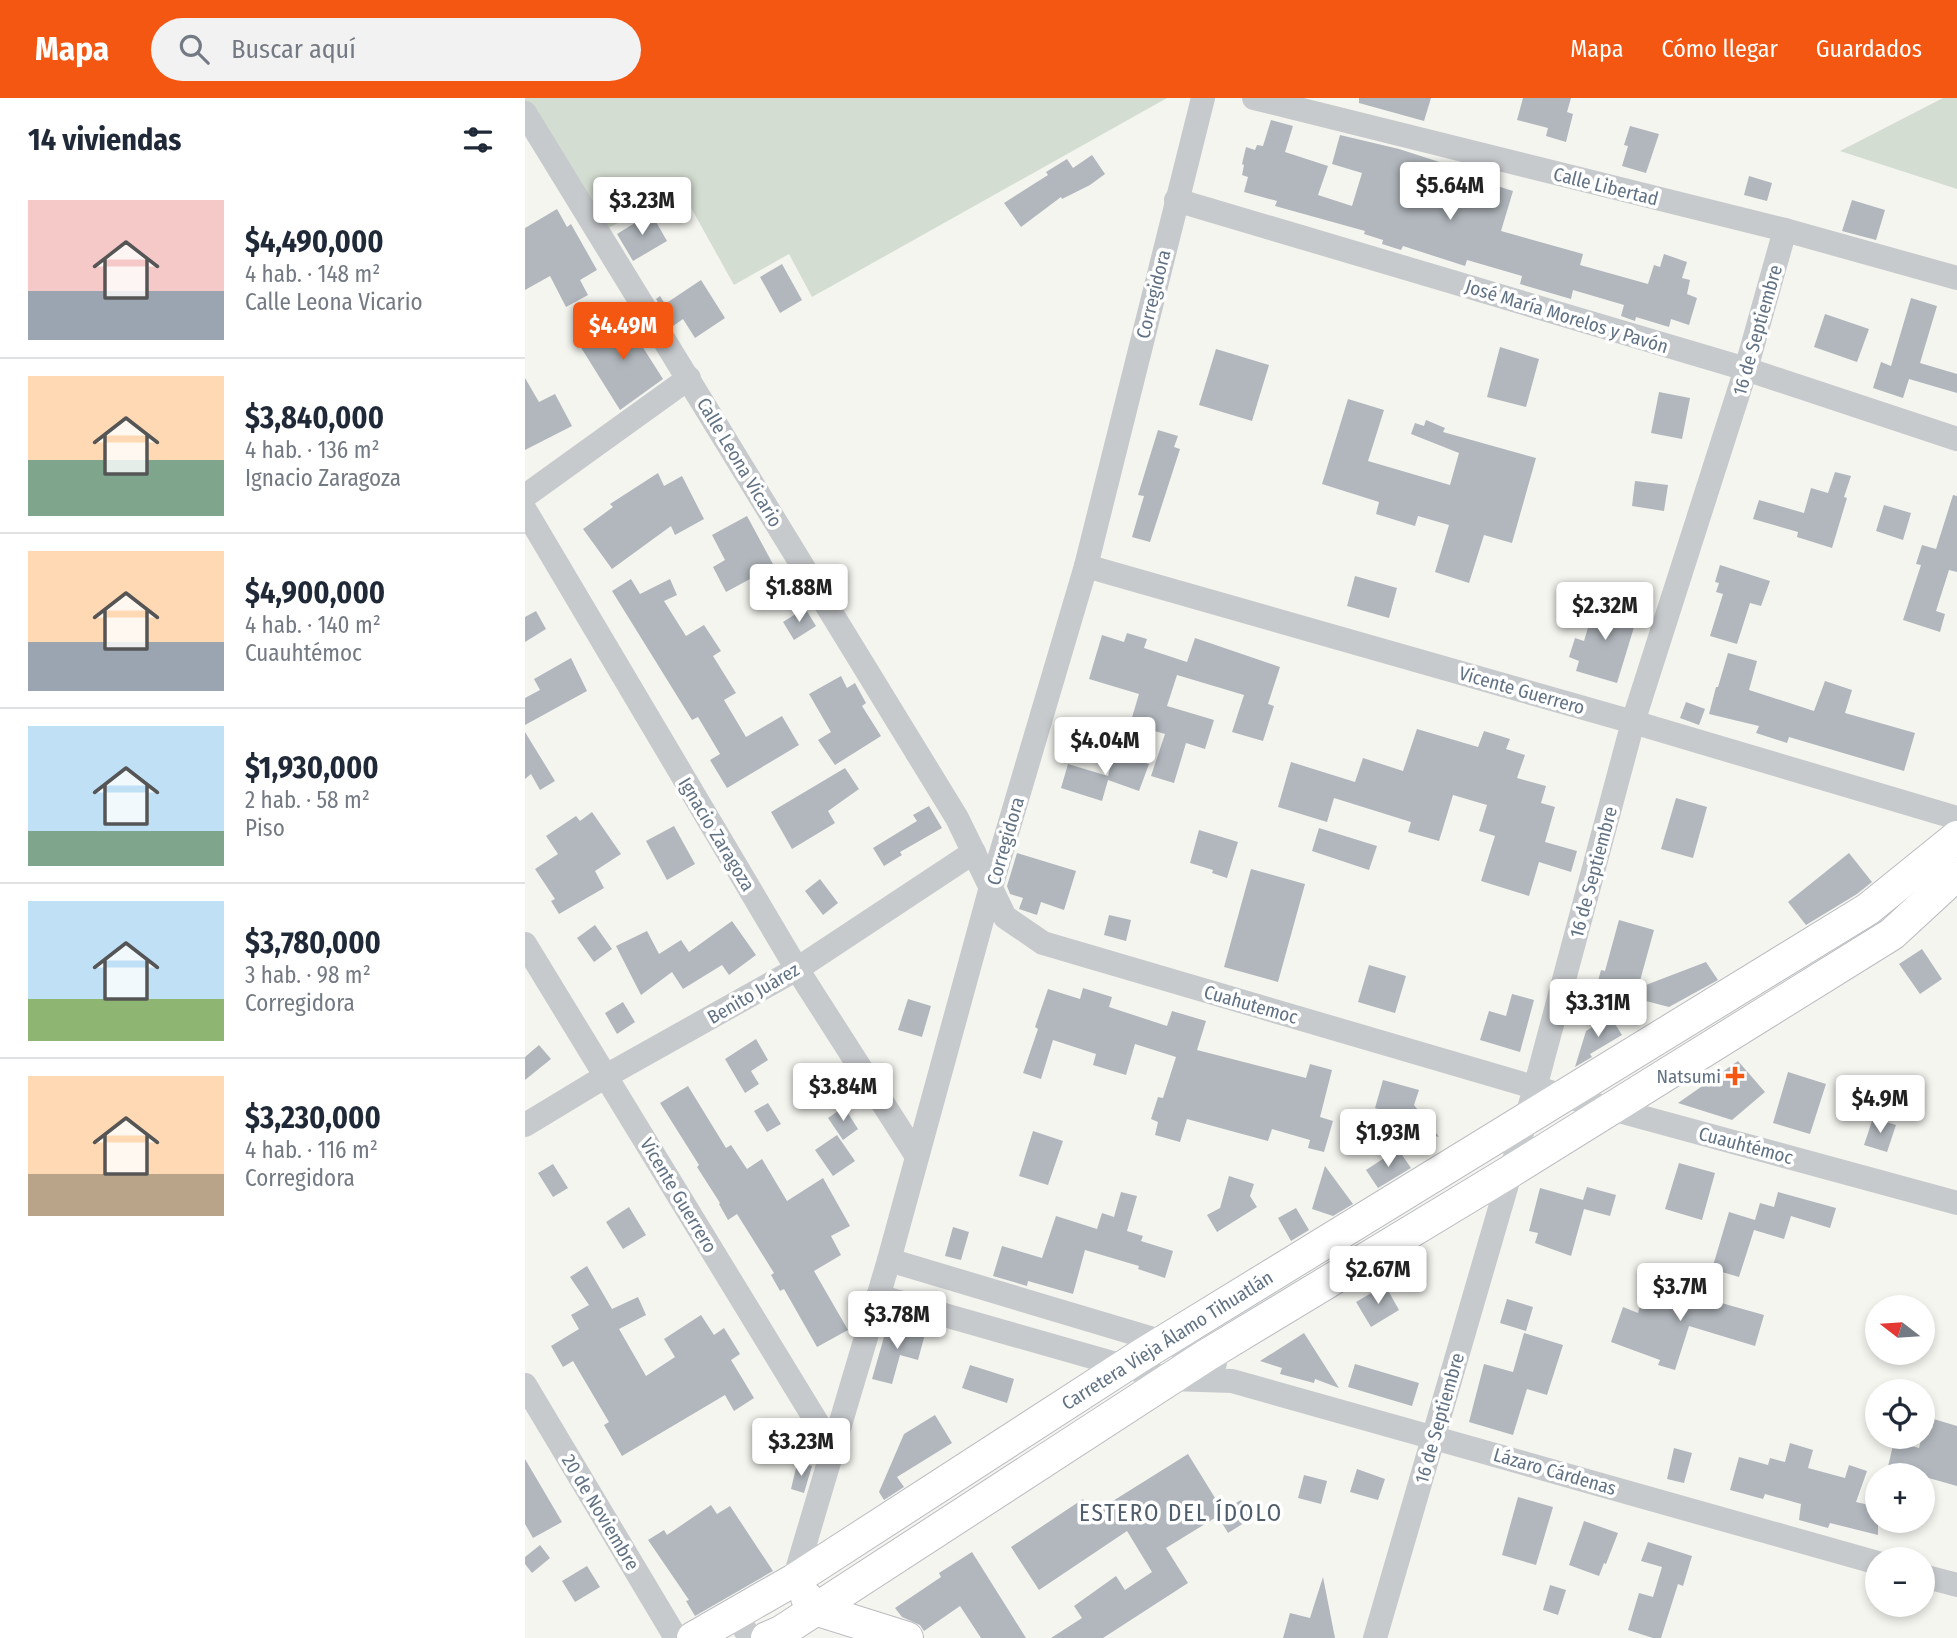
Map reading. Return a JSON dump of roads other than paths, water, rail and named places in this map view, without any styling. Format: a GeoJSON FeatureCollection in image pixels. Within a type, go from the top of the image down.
{"type":"FeatureCollection","features":[{"type":"Feature","properties":{"kind":"main road","name":"Carretera Vieja Álamo Tihuatlán"},"geometry":{"type":"LineString","coordinates":[[693,1638],[742,1625],[764,1598],[1163,1341],[1525,1119],[1549,1092],[1868,909],[1957,837]]}},
{"type":"Feature","properties":{"kind":"main road","name":"Carretera Vieja Álamo Tihuatlán"},"geometry":{"type":"LineString","coordinates":[[783,1636],[815,1609],[1169,1379],[1511,1171],[1892,934],[1957,874]]}},
{"type":"Feature","properties":{"kind":"main road"},"geometry":{"type":"LineString","coordinates":[[794,1580],[815,1609],[907,1638]]}},
{"type":"Feature","properties":{"kind":"main road"},"geometry":{"type":"LineString","coordinates":[[764,1598],[783,1636]]}},
{"type":"Feature","properties":{"kind":"street","name":"Corregidora"},"geometry":{"type":"LineString","coordinates":[[794,1580],[889,1260],[991,887],[1086,566],[1203,98]]}},
{"type":"Feature","properties":{"kind":"street","name":"Calle Libertad"},"geometry":{"type":"LineString","coordinates":[[1254,98],[1785,230],[1957,278]]}},
{"type":"Feature","properties":{"kind":"street","name":"Calle Leona Vicario"},"geometry":{"type":"LineString","coordinates":[[525,113],[957,818],[991,887]]}},
{"type":"Feature","properties":{"kind":"street","name":"José María Morelos y Pavón"},"geometry":{"type":"LineString","coordinates":[[1176,200],[1746,369],[1957,439]]}},
{"type":"Feature","properties":{"kind":"street","name":"16 de Septiembre"},"geometry":{"type":"LineString","coordinates":[[1549,1092],[1633,722],[1746,369],[1785,230]]}},
{"type":"Feature","properties":{"kind":"street"},"geometry":{"type":"LineString","coordinates":[[525,495],[689,378]]}},
{"type":"Feature","properties":{"kind":"street","name":"Ignacio Zaragoza"},"geometry":{"type":"LineString","coordinates":[[525,510],[797,969],[916,1154]]}},
{"type":"Feature","properties":{"kind":"street","name":"Vicente Guerrero"},"geometry":{"type":"LineString","coordinates":[[1086,566],[1633,722],[1957,818]]}},
{"type":"Feature","properties":{"kind":"street","name":"Benito Juárez"},"geometry":{"type":"LineString","coordinates":[[525,1125],[797,969],[974,852]]}},
{"type":"Feature","properties":{"kind":"street","name":"Cuahutemoc"},"geometry":{"type":"LineString","coordinates":[[991,887],[1006,917],[1043,943],[1549,1092]]}},
{"type":"Feature","properties":{"kind":"street","name":"Vicente Guerrero"},"geometry":{"type":"LineString","coordinates":[[525,944],[832,1447]]}},
{"type":"Feature","properties":{"kind":"street","name":"Cuauhtémoc"},"geometry":{"type":"LineString","coordinates":[[1549,1092],[1957,1203]]}},
{"type":"Feature","properties":{"kind":"street","name":"16 de Septiembre"},"geometry":{"type":"LineString","coordinates":[[1375,1638],[1525,1119]]}},
{"type":"Feature","properties":{"kind":"street"},"geometry":{"type":"LineString","coordinates":[[889,1260],[1207,1355],[1232,1381]]}},
{"type":"Feature","properties":{"kind":"street","name":"Lázaro Cárdenas"},"geometry":{"type":"LineString","coordinates":[[878,1296],[1169,1379],[1232,1381],[1865,1559]]}},
{"type":"Feature","properties":{"kind":"street","name":"20 de Noviembre"},"geometry":{"type":"LineString","coordinates":[[525,1385],[676,1638]]}},
{"type":"Feature","properties":{"kind":"street"},"geometry":{"type":"LineString","coordinates":[[1935,1580],[1957,1586]]}},
{"type":"Feature","properties":{"kind":"place","name":"Natsumi"},"geometry":{"type":"Point","coordinates":[1735,1076]}},
{"type":"Feature","properties":{"kind":"district","name":"ESTERO DEL ÍDOLO"},"geometry":{"type":"Point","coordinates":[1181,1513]}}]}
